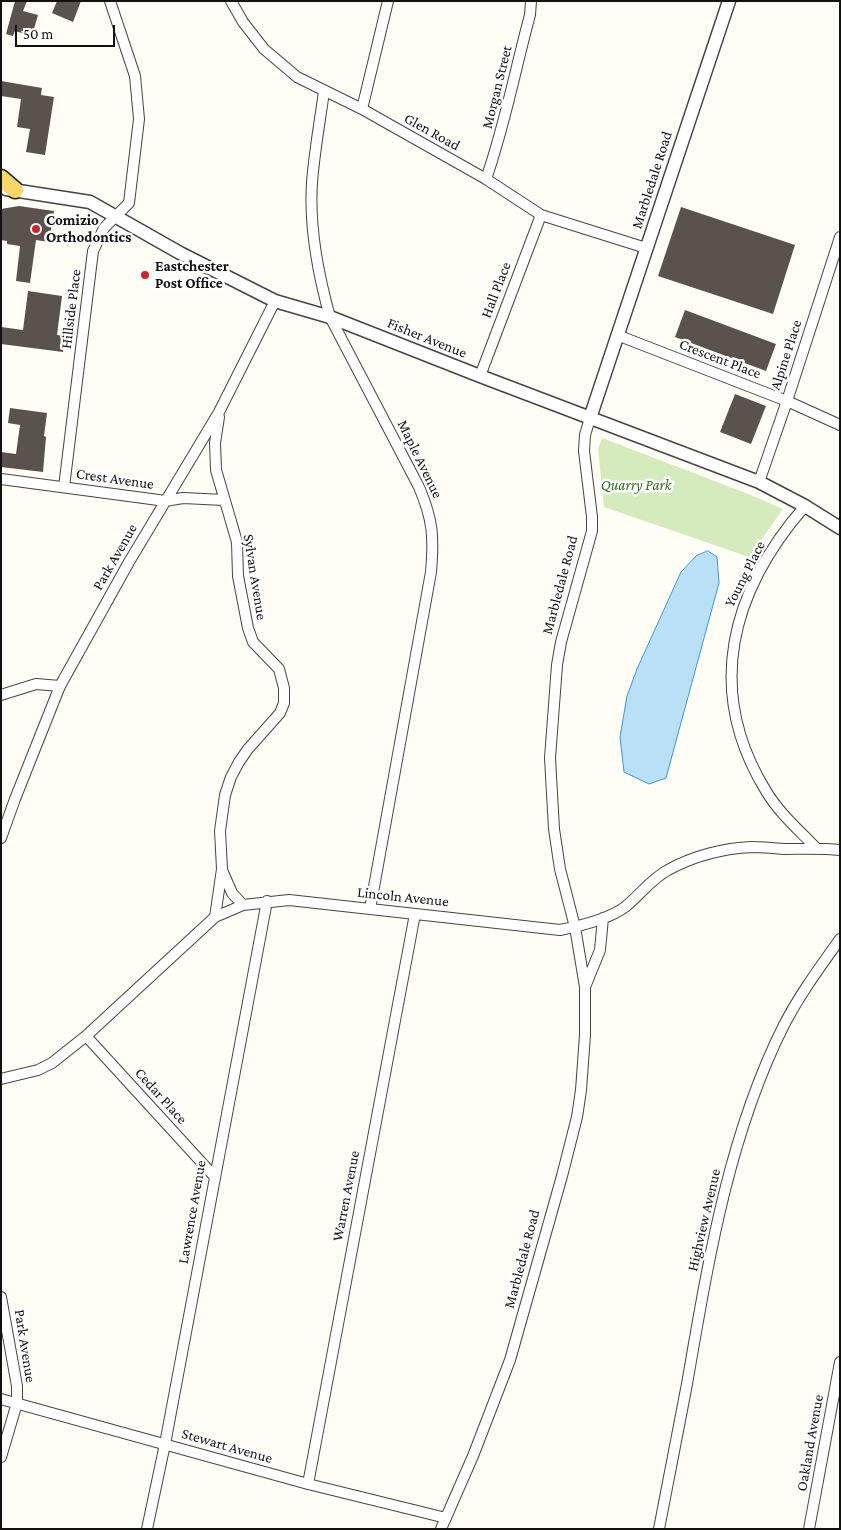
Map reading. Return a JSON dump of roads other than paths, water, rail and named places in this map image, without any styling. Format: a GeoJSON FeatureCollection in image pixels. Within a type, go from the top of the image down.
{"type":"FeatureCollection","features":[{"type":"Feature","properties":{"kind":"main road"},"geometry":{"type":"LineString","coordinates":[[1,178],[8,189]]}},
{"type":"Feature","properties":{"kind":"street","name":"Hillside Place"},"geometry":{"type":"LineString","coordinates":[[64,487],[93,251],[104,228],[129,203],[139,119],[135,76],[110,1]]}},
{"type":"Feature","properties":{"kind":"street","name":"Glen Road"},"geometry":{"type":"LineString","coordinates":[[231,1],[243,22],[264,49],[297,77],[362,109],[486,179],[541,215],[646,248]]}},
{"type":"Feature","properties":{"kind":"street"},"geometry":{"type":"LineString","coordinates":[[362,109],[388,1]]}},
{"type":"Feature","properties":{"kind":"street","name":"Morgan Street"},"geometry":{"type":"LineString","coordinates":[[486,179],[508,108],[532,1]]}},
{"type":"Feature","properties":{"kind":"street","name":"Marbledale Road"},"geometry":{"type":"LineString","coordinates":[[441,1529],[473,1456],[510,1360],[562,1176],[577,1117],[581,1090],[585,1035],[585,986],[576,927],[560,869],[554,829],[550,758],[557,665],[561,642],[592,531],[584,451],[585,436],[729,1]]}},
{"type":"Feature","properties":{"kind":"street","name":"Maple Avenue"},"geometry":{"type":"LineString","coordinates":[[324,91],[312,184],[314,230],[323,292],[330,317],[419,487],[430,515],[433,531],[431,572],[370,909]]}},
{"type":"Feature","properties":{"kind":"street","name":"Fisher Avenue"},"geometry":{"type":"LineString","coordinates":[[8,189],[85,201],[180,253],[275,301],[330,317],[759,482],[805,506],[840,528]]}},
{"type":"Feature","properties":{"kind":"street","name":"Hall Place"},"geometry":{"type":"LineString","coordinates":[[480,376],[541,215]]}},
{"type":"Feature","properties":{"kind":"street","name":"Alpine Place"},"geometry":{"type":"LineString","coordinates":[[759,482],[840,236]]}},
{"type":"Feature","properties":{"kind":"street","name":"Park Avenue"},"geometry":{"type":"LineString","coordinates":[[1,838],[60,686],[165,501],[219,412],[275,301]]}},
{"type":"Feature","properties":{"kind":"street","name":"Crescent Place"},"geometry":{"type":"LineString","coordinates":[[617,335],[787,401],[840,425]]}},
{"type":"Feature","properties":{"kind":"street","name":"Sylvan Avenue"},"geometry":{"type":"LineString","coordinates":[[215,917],[222,869],[220,831],[223,803],[230,777],[248,749],[280,713],[284,703],[284,688],[279,669],[253,642],[248,628],[238,576],[237,542],[216,470],[215,443],[219,412]]}},
{"type":"Feature","properties":{"kind":"street","name":"Crest Avenue"},"geometry":{"type":"LineString","coordinates":[[1,479],[165,501],[183,498],[224,500]]}},
{"type":"Feature","properties":{"kind":"street","name":"Young Place"},"geometry":{"type":"LineString","coordinates":[[805,506],[791,522],[764,564],[746,598],[737,626],[730,670],[731,691],[736,720],[743,746],[754,771],[767,793],[816,848]]}},
{"type":"Feature","properties":{"kind":"street"},"geometry":{"type":"LineString","coordinates":[[1,695],[36,684],[60,686]]}},
{"type":"Feature","properties":{"kind":"street","name":"Lincoln Avenue"},"geometry":{"type":"LineString","coordinates":[[1,1079],[38,1070],[52,1064],[86,1036],[215,917],[242,905],[289,900],[560,930],[603,918],[624,907],[667,870],[720,851],[739,848],[816,848],[840,850]]}},
{"type":"Feature","properties":{"kind":"street","name":"Sylvan Avenue"},"geometry":{"type":"LineString","coordinates":[[222,869],[232,893],[242,905]]}},
{"type":"Feature","properties":{"kind":"street","name":"Lawrence Avenue"},"geometry":{"type":"LineString","coordinates":[[147,1529],[165,1444],[267,901]]}},
{"type":"Feature","properties":{"kind":"street","name":"Warren Avenue"},"geometry":{"type":"LineString","coordinates":[[308,1484],[414,914]]}},
{"type":"Feature","properties":{"kind":"street","name":"Marbledale Road"},"geometry":{"type":"LineString","coordinates":[[585,986],[600,950],[603,918]]}},
{"type":"Feature","properties":{"kind":"street","name":"Highview Avenue"},"geometry":{"type":"LineString","coordinates":[[659,1529],[702,1293],[736,1149],[756,1092],[784,1024],[806,986],[840,939]]}},
{"type":"Feature","properties":{"kind":"street","name":"Cedar Place"},"geometry":{"type":"LineString","coordinates":[[86,1036],[214,1176]]}},
{"type":"Feature","properties":{"kind":"street","name":"Park Avenue"},"geometry":{"type":"LineString","coordinates":[[1,1297],[17,1386],[17,1403],[1,1457]]}},
{"type":"Feature","properties":{"kind":"street","name":"Oakland Avenue"},"geometry":{"type":"LineString","coordinates":[[809,1529],[840,1362]]}},
{"type":"Feature","properties":{"kind":"street","name":"Stewart Avenue"},"geometry":{"type":"LineString","coordinates":[[1,1399],[308,1484],[446,1518]]}},
{"type":"Feature","properties":{"kind":"water"},"geometry":{"type":"Polygon","coordinates":[[[708,551],[717,557],[719,583],[666,778],[649,784],[624,772],[620,737],[627,696],[637,669],[681,572],[696,556],[708,551]]]}},
{"type":"Feature","properties":{"kind":"place","name":"Comizio Orthodontics"},"geometry":{"type":"Point","coordinates":[36,229]}},
{"type":"Feature","properties":{"kind":"place","name":"Eastchester Post Office"},"geometry":{"type":"Point","coordinates":[145,275]}},
{"type":"Feature","properties":{"kind":"park label","name":"Quarry Park"},"geometry":{"type":"Point","coordinates":[636,485]}}]}
